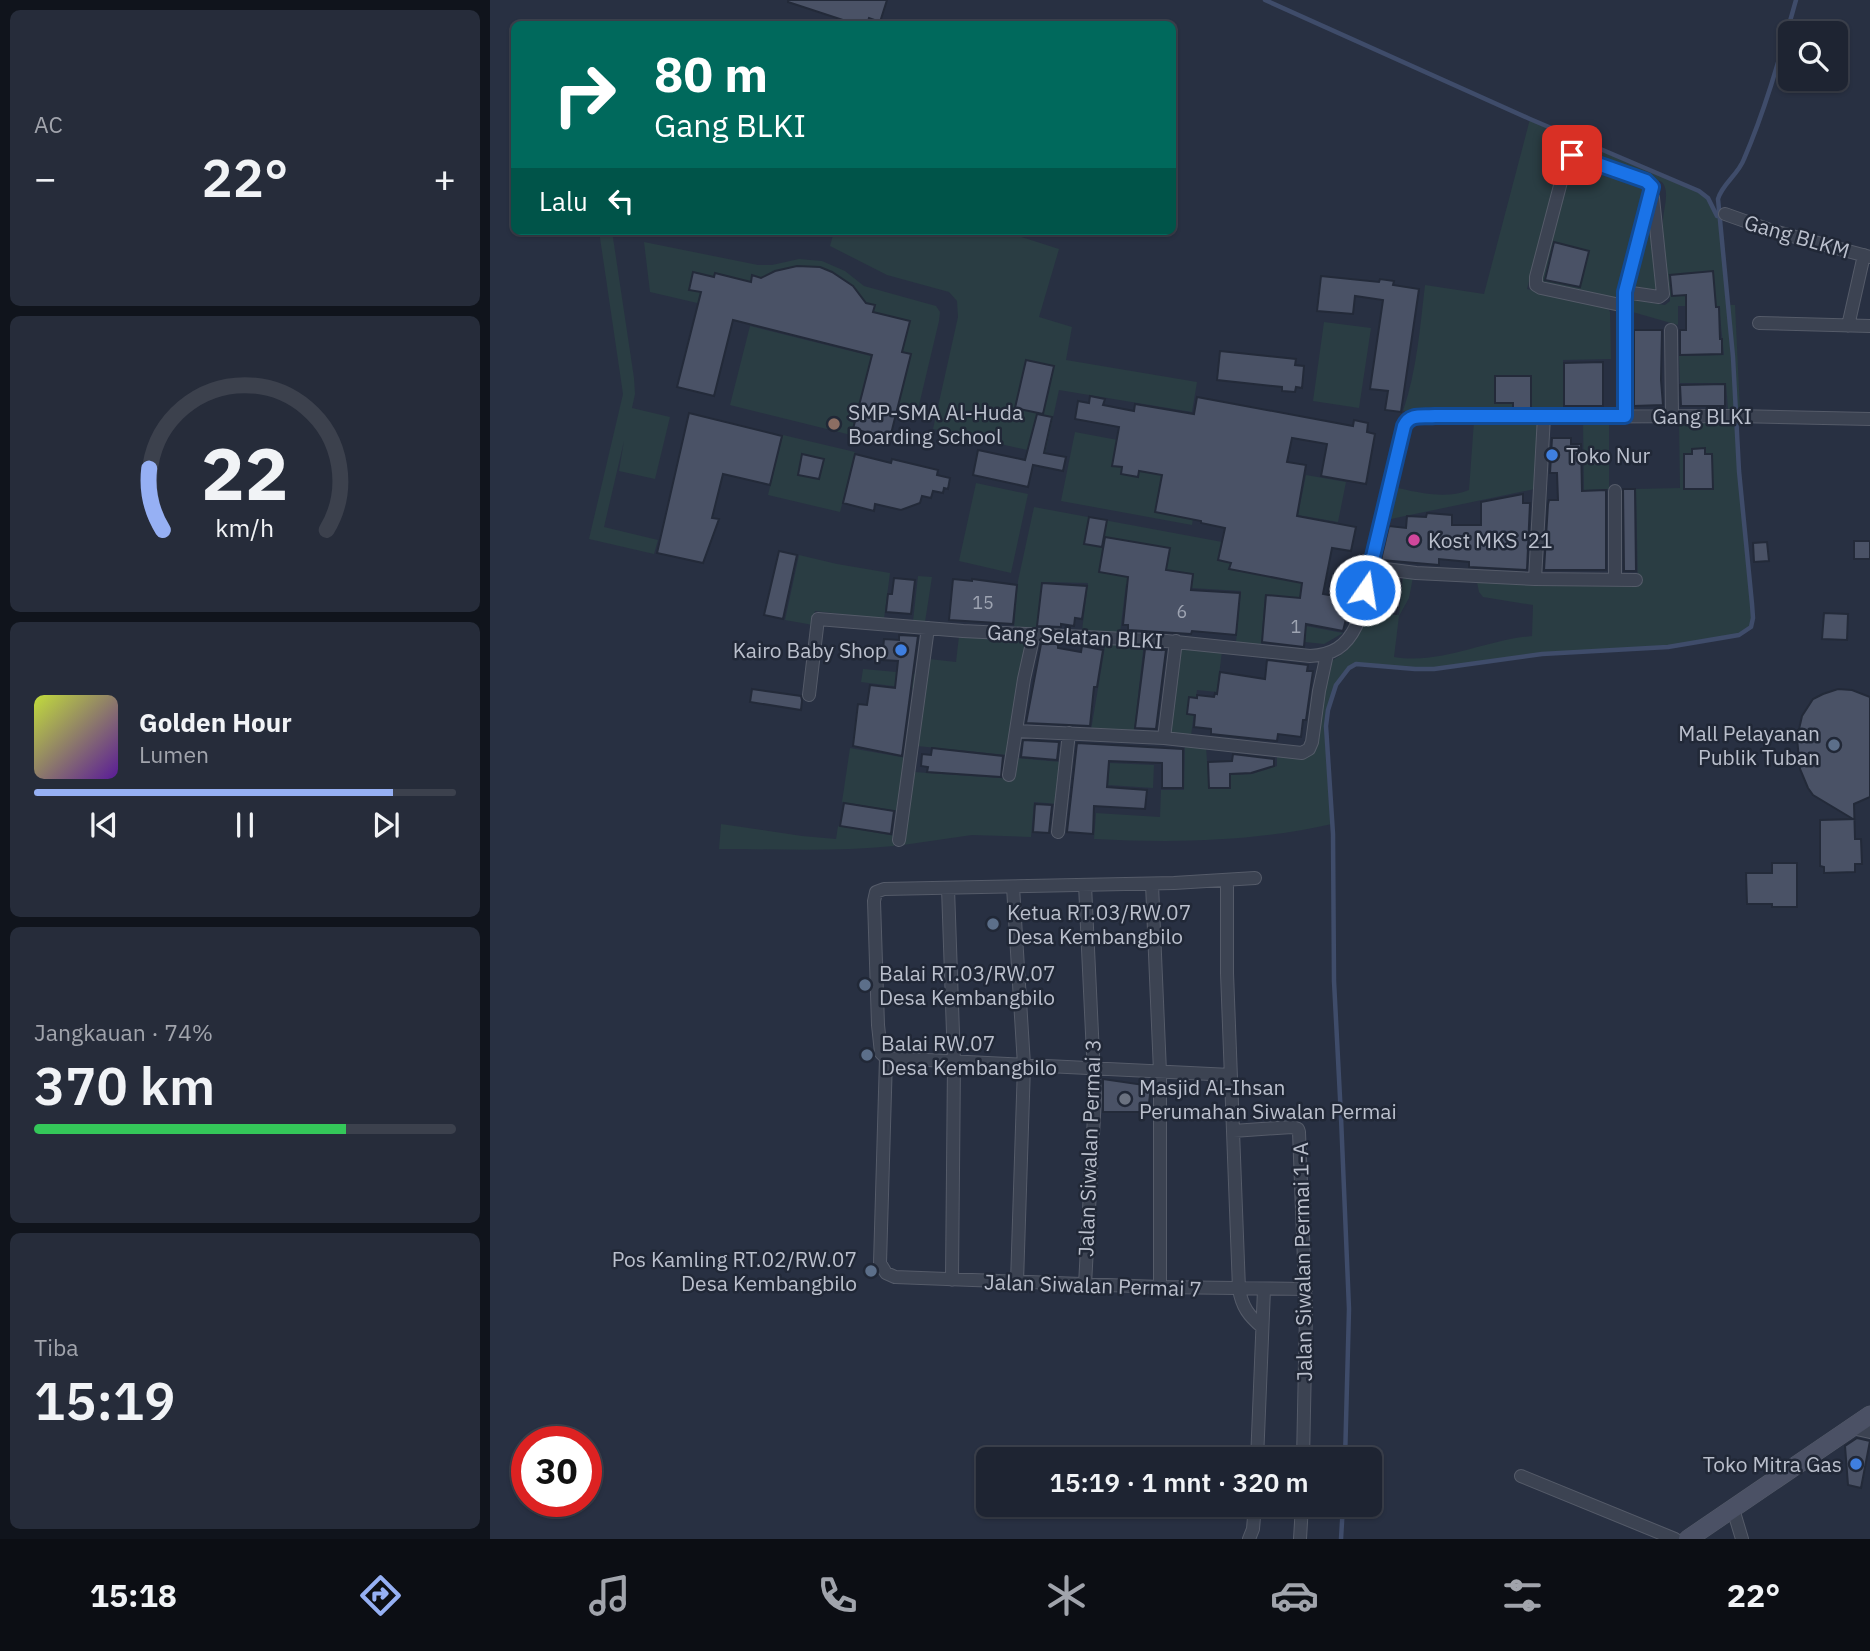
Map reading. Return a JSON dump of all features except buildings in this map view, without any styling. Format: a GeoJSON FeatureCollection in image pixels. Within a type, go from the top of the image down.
{"type":"FeatureCollection","features":[{"type":"Feature","properties":{"kind":"street"},"geometry":{"type":"LineString","coordinates":[[1625,292],[1659,297],[1663,294],[1651,185],[1570,155],[1535,280],[1536,285],[1625,306]]}},
{"type":"Feature","properties":{"kind":"street"},"geometry":{"type":"LineString","coordinates":[[1625,416],[1625,292],[1652,190]]}},
{"type":"Feature","properties":{"kind":"street","name":"Gang BLKM"},"geometry":{"type":"LineString","coordinates":[[1725,214],[1773,231],[1867,256]]}},
{"type":"Feature","properties":{"kind":"street"},"geometry":{"type":"LineString","coordinates":[[1848,326],[1867,256]]}},
{"type":"Feature","properties":{"kind":"street"},"geometry":{"type":"LineString","coordinates":[[1759,323],[1870,326]]}},
{"type":"Feature","properties":{"kind":"street"},"geometry":{"type":"LineString","coordinates":[[1671,330],[1672,416]]}},
{"type":"Feature","properties":{"kind":"street"},"geometry":{"type":"LineString","coordinates":[[1535,579],[1544,416]]}},
{"type":"Feature","properties":{"kind":"street","name":"Gang BLKI"},"geometry":{"type":"LineString","coordinates":[[1329,654],[1340,648],[1353,633],[1360,612],[1407,419],[1755,416],[1870,419]]}},
{"type":"Feature","properties":{"kind":"street"},"geometry":{"type":"LineString","coordinates":[[1615,491],[1615,580]]}},
{"type":"Feature","properties":{"kind":"street"},"geometry":{"type":"LineString","coordinates":[[1370,567],[1416,573],[1535,579],[1636,580]]}},
{"type":"Feature","properties":{"kind":"street","name":"Gang Selatan BLKI"},"geometry":{"type":"LineString","coordinates":[[809,695],[818,619],[928,628],[1176,641],[1310,656],[1329,654]]}},
{"type":"Feature","properties":{"kind":"street"},"geometry":{"type":"LineString","coordinates":[[899,840],[928,628]]}},
{"type":"Feature","properties":{"kind":"street"},"geometry":{"type":"LineString","coordinates":[[1009,775],[1025,670],[1034,634]]}},
{"type":"Feature","properties":{"kind":"street"},"geometry":{"type":"LineString","coordinates":[[1164,738],[1176,641]]}},
{"type":"Feature","properties":{"kind":"street"},"geometry":{"type":"LineString","coordinates":[[1016,731],[1164,738],[1297,754],[1306,752],[1312,742],[1319,691],[1329,654]]}},
{"type":"Feature","properties":{"kind":"street"},"geometry":{"type":"LineString","coordinates":[[1058,832],[1069,733]]}},
{"type":"Feature","properties":{"kind":"street"},"geometry":{"type":"LineString","coordinates":[[1231,1075],[886,1058],[881,1053],[878,1025],[874,901],[876,892],[884,889],[1085,886],[1255,878]]}},
{"type":"Feature","properties":{"kind":"street"},"geometry":{"type":"LineString","coordinates":[[1227,880],[1227,973],[1239,1289],[1244,1309],[1262,1327]]}},
{"type":"Feature","properties":{"kind":"street"},"geometry":{"type":"LineString","coordinates":[[1152,884],[1160,1072],[1160,1287]]}},
{"type":"Feature","properties":{"kind":"street","name":"Jalan Siwalan Permai 3"},"geometry":{"type":"LineString","coordinates":[[1085,886],[1094,1068],[1085,1285]]}},
{"type":"Feature","properties":{"kind":"street"},"geometry":{"type":"LineString","coordinates":[[1013,887],[1024,1065],[1017,1282]]}},
{"type":"Feature","properties":{"kind":"street"},"geometry":{"type":"LineString","coordinates":[[948,888],[954,1062],[952,1280]]}},
{"type":"Feature","properties":{"kind":"street","name":"Jalan Siwalan Permai 7"},"geometry":{"type":"LineString","coordinates":[[886,1058],[880,1257],[883,1270],[890,1276],[1085,1285],[1306,1289]]}},
{"type":"Feature","properties":{"kind":"street","name":"Jalan Siwalan Permai 1-A"},"geometry":{"type":"LineString","coordinates":[[1233,1131],[1284,1127],[1296,1128],[1299,1132],[1306,1289],[1303,1447]]}},
{"type":"Feature","properties":{"kind":"street"},"geometry":{"type":"LineString","coordinates":[[1257,1447],[1264,1289]]}},
{"type":"Feature","properties":{"kind":"street"},"geometry":{"type":"LineString","coordinates":[[1688,1539],[1861,1430],[1870,1415]]}},
{"type":"Feature","properties":{"kind":"street"},"geometry":{"type":"LineString","coordinates":[[1521,1476],[1675,1539]]}},
{"type":"Feature","properties":{"kind":"street"},"geometry":{"type":"LineString","coordinates":[[1733,1509],[1742,1539]]}},
{"type":"Feature","properties":{"kind":"street"},"geometry":{"type":"LineString","coordinates":[[1249,1539],[1254,1517]]}},
{"type":"Feature","properties":{"kind":"street"},"geometry":{"type":"LineString","coordinates":[[1300,1539],[1301,1517]]}},
{"type":"Feature","properties":{"kind":"shaded area"},"geometry":{"type":"Polygon","coordinates":[[[1530,119],[1690,186],[1707,196],[1718,217],[1729,305],[1735,305],[1740,410],[1728,410],[1726,383],[1680,383],[1679,356],[1724,355],[1719,306],[1678,306],[1678,325],[1629,311],[1630,302],[1633,300],[1665,305],[1670,301],[1663,229],[1666,194],[1662,182],[1565,145],[1527,289],[1608,308],[1611,359],[1563,360],[1563,410],[1403,411],[1415,364],[1425,285],[1484,294],[1530,119]]]}},
{"type":"Feature","properties":{"kind":"shaded area"},"geometry":{"type":"Polygon","coordinates":[[[1573,160],[1646,187],[1616,298],[1541,281],[1573,160]]]}},
{"type":"Feature","properties":{"kind":"shaded area"},"geometry":{"type":"Polygon","coordinates":[[[1649,219],[1657,290],[1632,286],[1649,219]]]}},
{"type":"Feature","properties":{"kind":"shaded area"},"geometry":{"type":"Polygon","coordinates":[[[600,235],[613,235],[634,378],[632,408],[670,417],[655,479],[619,471],[624,441],[604,527],[658,540],[654,554],[589,539],[623,394],[600,235]]]}},
{"type":"Feature","properties":{"kind":"shaded area"},"geometry":{"type":"Polygon","coordinates":[[[833,235],[1015,235],[1059,249],[1039,317],[1072,327],[1066,360],[1197,382],[1192,412],[1059,390],[1045,454],[933,429],[958,317],[957,301],[949,292],[887,275],[830,246],[833,235]]]}},
{"type":"Feature","properties":{"kind":"shaded area"},"geometry":{"type":"Polygon","coordinates":[[[644,242],[758,265],[799,259],[822,261],[845,271],[864,286],[936,306],[940,312],[939,321],[915,422],[858,409],[851,435],[730,405],[750,326],[871,356],[874,344],[650,292],[644,242]]]}},
{"type":"Feature","properties":{"kind":"shaded area"},"geometry":{"type":"Polygon","coordinates":[[[1324,322],[1371,328],[1359,408],[1313,401],[1324,322]]]}},
{"type":"Feature","properties":{"kind":"shaded area"},"geometry":{"type":"Polygon","coordinates":[[[1474,421],[1539,421],[1535,489],[1386,520],[1393,487],[1441,495],[1469,490],[1474,421]]]}},
{"type":"Feature","properties":{"kind":"shaded area"},"geometry":{"type":"Polygon","coordinates":[[[1583,422],[1609,422],[1609,489],[1584,490],[1583,422]]]}},
{"type":"Feature","properties":{"kind":"shaded area"},"geometry":{"type":"Polygon","coordinates":[[[1679,422],[1737,423],[1742,510],[1753,613],[1746,632],[1668,647],[1542,654],[1434,669],[1356,664],[1342,675],[1333,692],[1328,713],[1326,736],[1332,824],[1214,840],[1094,839],[1096,813],[1160,817],[1161,790],[1184,790],[1185,744],[1206,747],[1209,789],[1231,788],[1231,775],[1252,774],[1277,766],[1277,756],[1304,758],[1312,754],[1331,661],[1345,652],[1354,641],[1365,611],[1399,615],[1403,576],[1413,577],[1409,598],[1399,616],[1394,657],[1411,659],[1446,655],[1532,636],[1533,605],[1483,597],[1477,582],[1638,585],[1636,489],[1680,488],[1679,422]]]}},
{"type":"Feature","properties":{"kind":"shaded area"},"geometry":{"type":"Polygon","coordinates":[[[1075,432],[1203,456],[1192,525],[1061,501],[1075,432]]]}},
{"type":"Feature","properties":{"kind":"shaded area"},"geometry":{"type":"Polygon","coordinates":[[[783,435],[855,452],[840,512],[768,495],[783,435]]]}},
{"type":"Feature","properties":{"kind":"shaded area"},"geometry":{"type":"Polygon","coordinates":[[[1306,475],[1346,482],[1338,522],[1298,515],[1306,475]]]}},
{"type":"Feature","properties":{"kind":"shaded area"},"geometry":{"type":"Polygon","coordinates":[[[976,483],[1028,494],[1011,573],[959,561],[976,483]]]}},
{"type":"Feature","properties":{"kind":"shaded area"},"geometry":{"type":"Polygon","coordinates":[[[1034,507],[1330,562],[1324,593],[1311,590],[1307,606],[1265,595],[1261,645],[1236,642],[1241,591],[1126,584],[1120,633],[1082,631],[1088,583],[1042,582],[1036,630],[1014,629],[1018,581],[1034,507]]]}},
{"type":"Feature","properties":{"kind":"shaded area"},"geometry":{"type":"Polygon","coordinates":[[[799,555],[890,573],[884,619],[815,611],[813,625],[785,620],[799,555]]]}},
{"type":"Feature","properties":{"kind":"shaded area"},"geometry":{"type":"Polygon","coordinates":[[[918,576],[932,577],[925,622],[913,621],[918,576]]]}},
{"type":"Feature","properties":{"kind":"shaded area"},"geometry":{"type":"Polygon","coordinates":[[[1306,626],[1343,633],[1324,644],[1305,642],[1306,626]]]}},
{"type":"Feature","properties":{"kind":"shaded area"},"geometry":{"type":"Polygon","coordinates":[[[959,636],[1026,640],[1007,755],[917,746],[929,659],[956,662],[959,636]]]}},
{"type":"Feature","properties":{"kind":"shaded area"},"geometry":{"type":"Polygon","coordinates":[[[1106,641],[1144,643],[1134,732],[1091,730],[1106,641]]]}},
{"type":"Feature","properties":{"kind":"shaded area"},"geometry":{"type":"Polygon","coordinates":[[[1180,646],[1222,651],[1217,692],[1197,690],[1191,736],[1169,734],[1180,646]]]}},
{"type":"Feature","properties":{"kind":"shaded area"},"geometry":{"type":"Polygon","coordinates":[[[863,669],[919,674],[916,689],[861,682],[863,669]]]}},
{"type":"Feature","properties":{"kind":"shaded area"},"geometry":{"type":"Polygon","coordinates":[[[850,748],[907,758],[899,811],[842,802],[850,748]]]}},
{"type":"Feature","properties":{"kind":"shaded area"},"geometry":{"type":"Polygon","coordinates":[[[1016,758],[1061,762],[1057,804],[1034,802],[1031,837],[972,835],[903,845],[914,772],[1013,779],[1016,758]]]}},
{"type":"Feature","properties":{"kind":"shaded area"},"geometry":{"type":"Polygon","coordinates":[[[1110,763],[1154,765],[1153,788],[1108,785],[1110,763]]]}},
{"type":"Feature","properties":{"kind":"shaded area"},"geometry":{"type":"Polygon","coordinates":[[[721,824],[836,839],[838,826],[896,836],[894,846],[872,848],[719,849],[721,824]]]}},
{"type":"Feature","properties":{"kind":"waterway"},"geometry":{"type":"LineString","coordinates":[[1265,0],[1530,119],[1699,191],[1708,198],[1717,216]]}},
{"type":"Feature","properties":{"kind":"waterway"},"geometry":{"type":"LineString","coordinates":[[1345,1447],[1349,1309],[1334,981],[1333,834],[1326,726],[1328,710],[1336,685],[1349,668],[1356,664],[1434,669],[1542,654],[1668,647],[1739,635],[1751,627],[1753,618],[1739,471],[1733,357],[1718,199],[1741,165],[1752,140],[1796,0]]}},
{"type":"Feature","properties":{"kind":"waterway"},"geometry":{"type":"LineString","coordinates":[[1341,1539],[1342,1517]]}},
{"type":"Feature","properties":{"kind":"place","name":"SMP-SMA Al-Huda Boarding School"},"geometry":{"type":"Point","coordinates":[834,424]}},
{"type":"Feature","properties":{"kind":"place","name":"Toko Nur"},"geometry":{"type":"Point","coordinates":[1552,455]}},
{"type":"Feature","properties":{"kind":"place","name":"Kost MKS '21"},"geometry":{"type":"Point","coordinates":[1414,540]}},
{"type":"Feature","properties":{"kind":"place","name":"Kairo Baby Shop"},"geometry":{"type":"Point","coordinates":[901,650]}},
{"type":"Feature","properties":{"kind":"place","name":"Mall Pelayanan Publik Tuban"},"geometry":{"type":"Point","coordinates":[1834,745]}},
{"type":"Feature","properties":{"kind":"place","name":"Ketua RT.03/RW.07 Desa Kembangbilo"},"geometry":{"type":"Point","coordinates":[993,924]}},
{"type":"Feature","properties":{"kind":"place","name":"Balai RT.03/RW.07 Desa Kembangbilo"},"geometry":{"type":"Point","coordinates":[865,985]}},
{"type":"Feature","properties":{"kind":"place","name":"Balai RW.07 Desa Kembangbilo"},"geometry":{"type":"Point","coordinates":[867,1055]}},
{"type":"Feature","properties":{"kind":"place","name":"Masjid Al-Ihsan Perumahan Siwalan Permai"},"geometry":{"type":"Point","coordinates":[1125,1099]}},
{"type":"Feature","properties":{"kind":"place","name":"Pos Kamling RT.02/RW.07 Desa Kembangbilo"},"geometry":{"type":"Point","coordinates":[871,1271]}},
{"type":"Feature","properties":{"kind":"place","name":"Toko Mitra Gas"},"geometry":{"type":"Point","coordinates":[1856,1464]}},
{"type":"Feature","properties":{"kind":"route"},"geometry":{"type":"LineString","coordinates":[[1365,590],[1407,419],[1435,416],[1625,416],[1625,292],[1652,187],[1646,181],[1572,155]]}}]}
